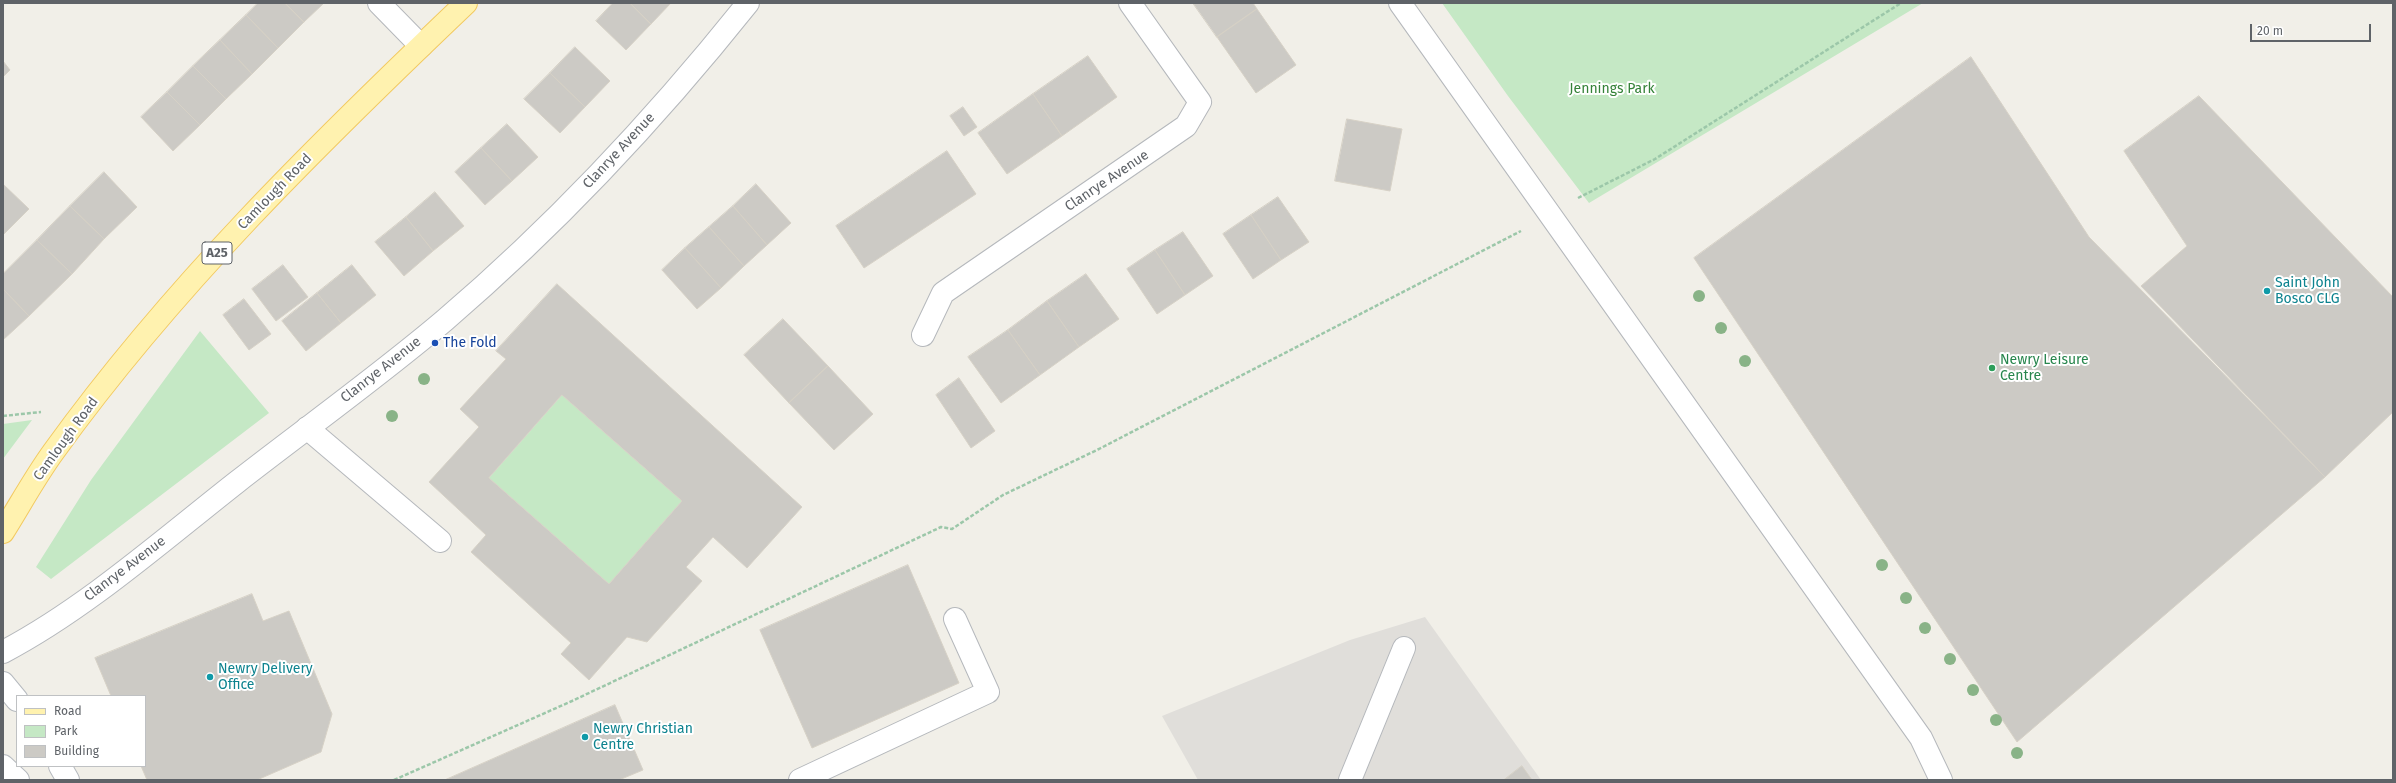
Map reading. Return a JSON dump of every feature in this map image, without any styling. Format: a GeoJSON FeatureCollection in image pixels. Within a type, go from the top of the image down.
{"type":"FeatureCollection","features":[{"type":"Feature","properties":{"kind":"main road","name":"Camlough Road"},"geometry":{"type":"LineString","coordinates":[[3,532],[53,452],[138,341],[272,192],[466,3]]}},
{"type":"Feature","properties":{"kind":"street"},"geometry":{"type":"LineString","coordinates":[[379,3],[421,46]]}},
{"type":"Feature","properties":{"kind":"street","name":"Clanrye Avenue"},"geometry":{"type":"LineString","coordinates":[[3,652],[24,642],[96,592],[444,320],[527,245],[625,146],[706,56],[748,3]]}},
{"type":"Feature","properties":{"kind":"street","name":"Clanrye Avenue"},"geometry":{"type":"LineString","coordinates":[[923,335],[943,293],[1186,126],[1200,102],[1130,3]]}},
{"type":"Feature","properties":{"kind":"street"},"geometry":{"type":"LineString","coordinates":[[1400,3],[1921,738],[1941,780]]}},
{"type":"Feature","properties":{"kind":"street"},"geometry":{"type":"LineString","coordinates":[[307,428],[440,541]]}},
{"type":"Feature","properties":{"kind":"street"},"geometry":{"type":"LineString","coordinates":[[800,780],[988,692],[955,619]]}},
{"type":"Feature","properties":{"kind":"street"},"geometry":{"type":"LineString","coordinates":[[1350,780],[1404,648]]}},
{"type":"Feature","properties":{"kind":"street"},"geometry":{"type":"LineString","coordinates":[[3,683],[16,699]]}},
{"type":"Feature","properties":{"kind":"street"},"geometry":{"type":"LineString","coordinates":[[3,766],[18,780]]}},
{"type":"Feature","properties":{"kind":"street"},"geometry":{"type":"LineString","coordinates":[[61,767],[68,780]]}},
{"type":"Feature","properties":{"kind":"path"},"geometry":{"type":"LineString","coordinates":[[1573,201],[1655,158],[1901,3]]}},
{"type":"Feature","properties":{"kind":"path"},"geometry":{"type":"LineString","coordinates":[[394,780],[579,698],[941,527],[952,529],[1003,495],[1099,449],[1528,227]]}},
{"type":"Feature","properties":{"kind":"shaded area"},"geometry":{"type":"Polygon","coordinates":[[[1425,617],[1541,780],[1198,780],[1162,716],[1350,640],[1425,617]]]}},
{"type":"Feature","properties":{"kind":"green space","name":"Jennings Park"},"geometry":{"type":"Polygon","coordinates":[[[1442,3],[1923,3],[1589,203],[1508,96],[1442,3]]]}},
{"type":"Feature","properties":{"kind":"green space"},"geometry":{"type":"Polygon","coordinates":[[[200,331],[269,413],[51,579],[36,567],[91,480],[200,331]]]}},
{"type":"Feature","properties":{"kind":"green space"},"geometry":{"type":"Polygon","coordinates":[[[562,395],[682,501],[609,584],[489,478],[562,395]]]}},
{"type":"Feature","properties":{"kind":"green space"},"geometry":{"type":"Polygon","coordinates":[[[32,420],[3,459],[3,424],[32,420]]]}},
{"type":"Feature","properties":{"kind":"building"},"geometry":{"type":"Polygon","coordinates":[[[258,3],[285,3],[304,22],[278,48],[246,15],[258,3]]]}},
{"type":"Feature","properties":{"kind":"building"},"geometry":{"type":"Polygon","coordinates":[[[285,3],[324,3],[304,22],[285,3]]]}},
{"type":"Feature","properties":{"kind":"building"},"geometry":{"type":"Polygon","coordinates":[[[613,3],[630,3],[651,24],[626,50],[596,21],[613,3]]]}},
{"type":"Feature","properties":{"kind":"building"},"geometry":{"type":"Polygon","coordinates":[[[630,3],[671,3],[651,24],[630,3]]]}},
{"type":"Feature","properties":{"kind":"building"},"geometry":{"type":"Polygon","coordinates":[[[1193,3],[1253,3],[1257,9],[1217,37],[1193,3]]]}},
{"type":"Feature","properties":{"kind":"building"},"geometry":{"type":"Polygon","coordinates":[[[1257,9],[1296,65],[1256,93],[1217,37],[1257,9]]]}},
{"type":"Feature","properties":{"kind":"building"},"geometry":{"type":"Polygon","coordinates":[[[246,15],[278,48],[252,74],[220,40],[246,15]]]}},
{"type":"Feature","properties":{"kind":"building"},"geometry":{"type":"Polygon","coordinates":[[[220,40],[252,74],[226,99],[193,66],[220,40]]]}},
{"type":"Feature","properties":{"kind":"building"},"geometry":{"type":"Polygon","coordinates":[[[575,47],[610,81],[585,107],[550,73],[575,47]]]}},
{"type":"Feature","properties":{"kind":"building"},"geometry":{"type":"Polygon","coordinates":[[[1088,56],[1117,97],[1062,136],[1033,94],[1088,56]]]}},
{"type":"Feature","properties":{"kind":"building","name":"Newry Leisure Centre"},"geometry":{"type":"Polygon","coordinates":[[[1971,57],[2089,237],[2325,477],[2017,742],[1694,258],[1971,57]]]}},
{"type":"Feature","properties":{"kind":"building"},"geometry":{"type":"Polygon","coordinates":[[[3,61],[10,70],[3,77],[3,61]]]}},
{"type":"Feature","properties":{"kind":"building"},"geometry":{"type":"Polygon","coordinates":[[[193,66],[226,99],[200,125],[167,92],[193,66]]]}},
{"type":"Feature","properties":{"kind":"building"},"geometry":{"type":"Polygon","coordinates":[[[550,73],[585,107],[560,133],[524,99],[550,73]]]}},
{"type":"Feature","properties":{"kind":"building"},"geometry":{"type":"Polygon","coordinates":[[[167,92],[200,125],[173,151],[141,117],[167,92]]]}},
{"type":"Feature","properties":{"kind":"building"},"geometry":{"type":"Polygon","coordinates":[[[1033,94],[1062,136],[1007,174],[978,133],[1033,94]]]}},
{"type":"Feature","properties":{"kind":"building","name":"Saint John Bosco CLG"},"geometry":{"type":"Polygon","coordinates":[[[2199,96],[2393,297],[2393,412],[2325,477],[2141,286],[2187,246],[2124,151],[2199,96]]]}},
{"type":"Feature","properties":{"kind":"building"},"geometry":{"type":"Polygon","coordinates":[[[963,107],[977,127],[964,136],[950,116],[963,107]]]}},
{"type":"Feature","properties":{"kind":"building"},"geometry":{"type":"Polygon","coordinates":[[[1347,119],[1402,129],[1390,191],[1335,181],[1347,119]]]}},
{"type":"Feature","properties":{"kind":"building"},"geometry":{"type":"Polygon","coordinates":[[[507,124],[538,157],[512,181],[481,148],[507,124]]]}},
{"type":"Feature","properties":{"kind":"building"},"geometry":{"type":"Polygon","coordinates":[[[481,148],[512,181],[485,205],[455,172],[481,148]]]}},
{"type":"Feature","properties":{"kind":"building"},"geometry":{"type":"Polygon","coordinates":[[[947,151],[976,194],[864,268],[836,226],[947,151]]]}},
{"type":"Feature","properties":{"kind":"building"},"geometry":{"type":"Polygon","coordinates":[[[104,172],[137,207],[104,239],[70,206],[104,172]]]}},
{"type":"Feature","properties":{"kind":"building"},"geometry":{"type":"Polygon","coordinates":[[[3,184],[29,209],[3,235],[3,184]]]}},
{"type":"Feature","properties":{"kind":"building"},"geometry":{"type":"Polygon","coordinates":[[[756,184],[791,223],[767,245],[733,206],[756,184]]]}},
{"type":"Feature","properties":{"kind":"building"},"geometry":{"type":"Polygon","coordinates":[[[435,192],[464,226],[433,251],[406,217],[435,192]]]}},
{"type":"Feature","properties":{"kind":"building"},"geometry":{"type":"Polygon","coordinates":[[[1278,197],[1309,242],[1281,260],[1251,215],[1278,197]]]}},
{"type":"Feature","properties":{"kind":"building"},"geometry":{"type":"Polygon","coordinates":[[[70,206],[104,239],[72,274],[37,240],[70,206]]]}},
{"type":"Feature","properties":{"kind":"building"},"geometry":{"type":"Polygon","coordinates":[[[733,206],[767,245],[744,266],[709,227],[733,206]]]}},
{"type":"Feature","properties":{"kind":"building"},"geometry":{"type":"Polygon","coordinates":[[[1251,215],[1281,260],[1253,279],[1223,234],[1251,215]]]}},
{"type":"Feature","properties":{"kind":"building"},"geometry":{"type":"Polygon","coordinates":[[[406,217],[433,251],[404,276],[375,242],[406,217]]]}},
{"type":"Feature","properties":{"kind":"building"},"geometry":{"type":"Polygon","coordinates":[[[709,227],[744,266],[721,288],[685,248],[709,227]]]}},
{"type":"Feature","properties":{"kind":"building"},"geometry":{"type":"Polygon","coordinates":[[[1183,232],[1213,276],[1185,295],[1155,250],[1183,232]]]}},
{"type":"Feature","properties":{"kind":"building"},"geometry":{"type":"Polygon","coordinates":[[[37,240],[72,274],[29,316],[3,289],[3,274],[37,240]]]}},
{"type":"Feature","properties":{"kind":"building"},"geometry":{"type":"Polygon","coordinates":[[[685,248],[721,288],[697,309],[662,270],[685,248]]]}},
{"type":"Feature","properties":{"kind":"building"},"geometry":{"type":"Polygon","coordinates":[[[1155,250],[1185,295],[1157,314],[1127,269],[1155,250]]]}},
{"type":"Feature","properties":{"kind":"building"},"geometry":{"type":"Polygon","coordinates":[[[283,265],[308,297],[276,321],[252,289],[283,265]]]}},
{"type":"Feature","properties":{"kind":"building"},"geometry":{"type":"Polygon","coordinates":[[[352,265],[376,295],[341,323],[317,293],[352,265]]]}},
{"type":"Feature","properties":{"kind":"building"},"geometry":{"type":"Polygon","coordinates":[[[1086,274],[1119,319],[1079,347],[1047,301],[1086,274]]]}},
{"type":"Feature","properties":{"kind":"building"},"geometry":{"type":"Polygon","coordinates":[[[557,284],[802,507],[747,568],[713,537],[686,567],[702,581],[647,642],[627,637],[589,680],[561,654],[571,643],[471,552],[486,535],[429,482],[479,427],[460,409],[506,359],[496,351],[557,284]],[[562,395],[489,478],[609,584],[682,501],[562,395]]]}},
{"type":"Feature","properties":{"kind":"building"},"geometry":{"type":"Polygon","coordinates":[[[3,289],[29,316],[3,340],[3,289]]]}},
{"type":"Feature","properties":{"kind":"building"},"geometry":{"type":"Polygon","coordinates":[[[317,293],[341,323],[306,351],[282,321],[317,293]]]}},
{"type":"Feature","properties":{"kind":"building"},"geometry":{"type":"Polygon","coordinates":[[[244,299],[271,334],[249,350],[223,315],[244,299]]]}},
{"type":"Feature","properties":{"kind":"building"},"geometry":{"type":"Polygon","coordinates":[[[1047,301],[1079,347],[1040,375],[1008,330],[1047,301]]]}},
{"type":"Feature","properties":{"kind":"building"},"geometry":{"type":"Polygon","coordinates":[[[783,319],[828,366],[789,403],[744,355],[783,319]]]}},
{"type":"Feature","properties":{"kind":"building"},"geometry":{"type":"Polygon","coordinates":[[[1008,330],[1040,375],[1001,403],[968,357],[1008,330]]]}},
{"type":"Feature","properties":{"kind":"building"},"geometry":{"type":"Polygon","coordinates":[[[828,366],[873,414],[834,450],[789,403],[828,366]]]}},
{"type":"Feature","properties":{"kind":"building"},"geometry":{"type":"Polygon","coordinates":[[[959,378],[995,431],[971,448],[936,395],[959,378]]]}},
{"type":"Feature","properties":{"kind":"building"},"geometry":{"type":"Polygon","coordinates":[[[908,565],[959,683],[812,748],[760,630],[908,565]]]}},
{"type":"Feature","properties":{"kind":"building","name":"Newry Delivery Office"},"geometry":{"type":"Polygon","coordinates":[[[252,594],[263,621],[289,611],[332,714],[321,752],[257,780],[147,780],[141,767],[146,767],[146,695],[111,695],[95,658],[252,594]]]}},
{"type":"Feature","properties":{"kind":"building","name":"Newry Christian Centre"},"geometry":{"type":"Polygon","coordinates":[[[615,705],[643,770],[619,780],[445,780],[615,705]]]}},
{"type":"Feature","properties":{"kind":"building"},"geometry":{"type":"Polygon","coordinates":[[[1522,766],[1532,780],[1504,780],[1522,766]]]}},
{"type":"Feature","properties":{"kind":"place","name":"Saint John Bosco CLG"},"geometry":{"type":"Point","coordinates":[2267,291]}},
{"type":"Feature","properties":{"kind":"place","name":"The Fold"},"geometry":{"type":"Point","coordinates":[435,343]}},
{"type":"Feature","properties":{"kind":"place","name":"Newry Leisure Centre"},"geometry":{"type":"Point","coordinates":[1992,368]}},
{"type":"Feature","properties":{"kind":"place","name":"Newry Delivery Office"},"geometry":{"type":"Point","coordinates":[210,677]}},
{"type":"Feature","properties":{"kind":"place","name":"Newry Christian Centre"},"geometry":{"type":"Point","coordinates":[585,737]}}]}
